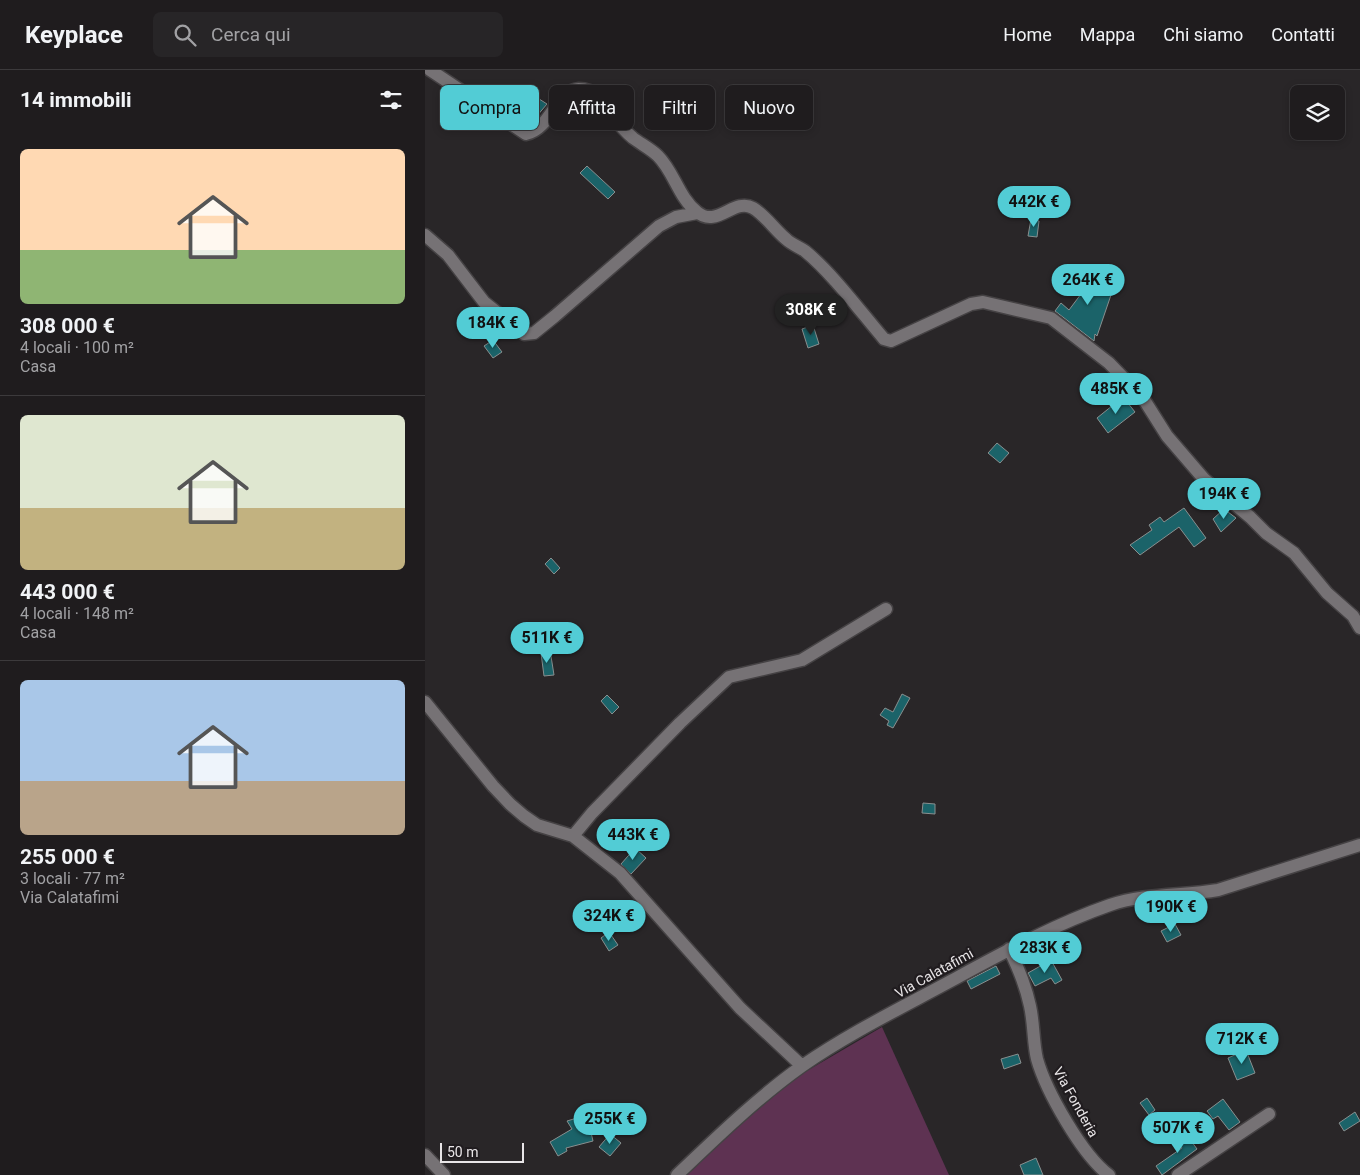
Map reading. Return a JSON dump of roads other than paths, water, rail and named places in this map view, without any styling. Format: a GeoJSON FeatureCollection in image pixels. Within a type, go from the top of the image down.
{"type":"FeatureCollection","features":[{"type":"Feature","properties":{"kind":"street"},"geometry":{"type":"LineString","coordinates":[[430,70],[526,134],[542,127],[567,94],[578,89],[589,90],[599,98],[616,122],[632,137],[658,156],[697,213],[708,218],[719,217],[741,205],[752,207],[787,240],[805,251],[849,296],[884,339],[891,342],[971,304],[983,302],[1051,318],[1109,363],[1143,398],[1167,436],[1204,479],[1251,517],[1267,533],[1294,553],[1327,593],[1353,616],[1360,628]]}},
{"type":"Feature","properties":{"kind":"street"},"geometry":{"type":"LineString","coordinates":[[425,235],[448,255],[484,302],[524,334],[534,333],[659,226],[676,217],[697,213]]}},
{"type":"Feature","properties":{"kind":"street"},"geometry":{"type":"LineString","coordinates":[[573,836],[674,730],[729,677],[802,660],[886,608]]}},
{"type":"Feature","properties":{"kind":"street"},"geometry":{"type":"LineString","coordinates":[[425,702],[493,786],[510,804],[537,825],[573,836],[620,873],[740,1008],[802,1066]]}},
{"type":"Feature","properties":{"kind":"street","name":"Via Calatafimi"},"geometry":{"type":"LineString","coordinates":[[677,1175],[754,1104],[802,1066],[849,1037],[1009,949],[1111,904],[1154,896],[1218,890],[1360,845]]}},
{"type":"Feature","properties":{"kind":"street","name":"Via Fonderia"},"geometry":{"type":"LineString","coordinates":[[1009,949],[1018,967],[1030,1007],[1037,1060],[1047,1085],[1087,1153],[1109,1175]]}},
{"type":"Feature","properties":{"kind":"street"},"geometry":{"type":"LineString","coordinates":[[1178,1175],[1269,1114]]}},
{"type":"Feature","properties":{"kind":"street"},"geometry":{"type":"LineString","coordinates":[[425,1155],[444,1175]]}}]}
